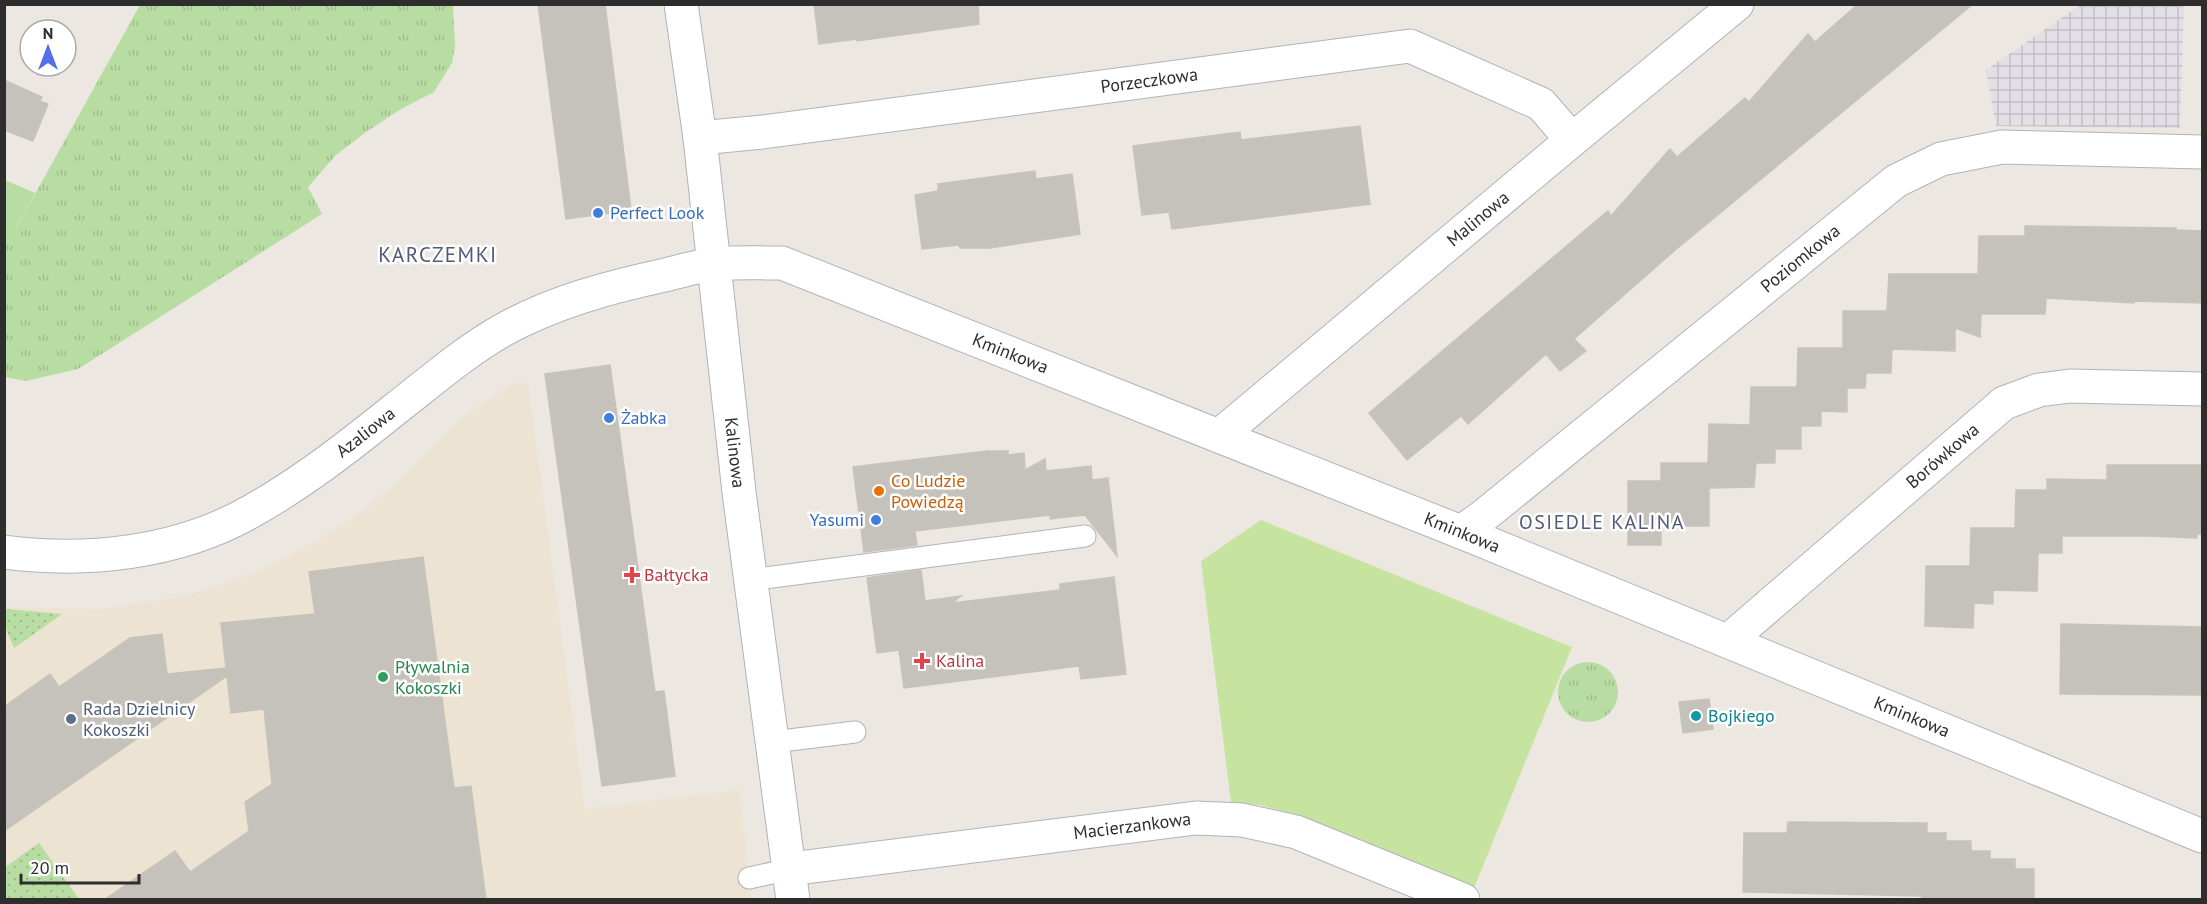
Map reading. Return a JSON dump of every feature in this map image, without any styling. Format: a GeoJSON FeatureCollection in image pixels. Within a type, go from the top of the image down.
{"type":"FeatureCollection","features":[{"type":"Feature","properties":{"kind":"street","name":"Kalinowa"},"geometry":{"type":"LineString","coordinates":[[681,4],[700,138],[750,580],[791,884]]}},
{"type":"Feature","properties":{"kind":"street","name":"Malinowa"},"geometry":{"type":"LineString","coordinates":[[1219,436],[1737,4]]}},
{"type":"Feature","properties":{"kind":"street","name":"Porzeczkowa"},"geometry":{"type":"LineString","coordinates":[[700,138],[763,132],[1410,46],[1541,105],[1572,140]]}},
{"type":"Feature","properties":{"kind":"street","name":"Poziomkowa"},"geometry":{"type":"LineString","coordinates":[[1461,532],[1896,181],[1941,159],[2002,147],[2202,152]]}},
{"type":"Feature","properties":{"kind":"street","name":"Kminkowa"},"geometry":{"type":"LineString","coordinates":[[714,264],[782,263],[1729,640],[2202,836]]}},
{"type":"Feature","properties":{"kind":"street","name":"Azaliowa"},"geometry":{"type":"LineString","coordinates":[[4,552],[25,555],[92,556],[142,549],[194,537],[249,513],[319,469],[464,355],[502,330],[536,313],[589,294],[639,280],[714,264]]}},
{"type":"Feature","properties":{"kind":"street","name":"Borówkowa"},"geometry":{"type":"LineString","coordinates":[[1729,640],[2004,403],[2039,390],[2070,386],[2202,389]]}},
{"type":"Feature","properties":{"kind":"street","name":"Macierzankowa"},"geometry":{"type":"LineString","coordinates":[[791,884],[1196,818],[1242,820],[1296,832],[1463,900]]}},
{"type":"Feature","properties":{"kind":"lane"},"geometry":{"type":"LineString","coordinates":[[750,580],[1085,536]]}},
{"type":"Feature","properties":{"kind":"lane"},"geometry":{"type":"LineString","coordinates":[[773,742],[855,732]]}},
{"type":"Feature","properties":{"kind":"lane"},"geometry":{"type":"LineString","coordinates":[[749,878],[791,884]]}},
{"type":"Feature","properties":{"kind":"shaded area"},"geometry":{"type":"Polygon","coordinates":[[[2080,5],[2184,5],[2180,128],[1996,126],[1986,70],[2080,5]]]}},
{"type":"Feature","properties":{"kind":"shaded area"},"geometry":{"type":"Polygon","coordinates":[[[512,383],[528,383],[585,809],[739,790],[752,899],[5,899],[4,607],[102,609],[190,595],[258,571],[314,542],[353,518],[387,491],[460,420],[512,383]]]}},
{"type":"Feature","properties":{"kind":"green space"},"geometry":{"type":"Polygon","coordinates":[[[140,5],[453,5],[455,46],[452,63],[434,92],[401,109],[366,132],[336,155],[308,187],[322,214],[78,369],[26,381],[5,377],[5,248],[140,5]]]}},
{"type":"Feature","properties":{"kind":"green space"},"geometry":{"type":"Polygon","coordinates":[[[5,180],[35,193],[5,248],[5,180]]]}},
{"type":"Feature","properties":{"kind":"green space"},"geometry":{"type":"Polygon","coordinates":[[[1261,520],[1572,647],[1474,888],[1297,816],[1261,805],[1231,802],[1201,561],[1261,520]]]}},
{"type":"Feature","properties":{"kind":"green space"},"geometry":{"type":"Polygon","coordinates":[[[5,609],[62,614],[14,648],[5,627],[5,609]]]}},
{"type":"Feature","properties":{"kind":"green space"},"geometry":{"type":"Polygon","coordinates":[[[1588,662],[1605,667],[1613,675],[1618,692],[1613,709],[1605,717],[1588,722],[1571,717],[1563,709],[1558,692],[1563,675],[1571,667],[1588,662]]]}},
{"type":"Feature","properties":{"kind":"green space"},"geometry":{"type":"Polygon","coordinates":[[[39,843],[79,899],[5,899],[5,867],[39,843]]]}},
{"type":"Feature","properties":{"kind":"building"},"geometry":{"type":"Polygon","coordinates":[[[538,4],[605,4],[631,210],[566,219],[538,4]]]}},
{"type":"Feature","properties":{"kind":"building"},"geometry":{"type":"Polygon","coordinates":[[[814,4],[978,4],[979,24],[819,44],[814,4]]]}},
{"type":"Feature","properties":{"kind":"building"},"geometry":{"type":"Polygon","coordinates":[[[1858,4],[1973,4],[1674,251],[1574,339],[1586,351],[1560,371],[1546,354],[1468,424],[1461,416],[1407,460],[1369,413],[1608,211],[1611,216],[1670,149],[1677,157],[1745,98],[1749,102],[1808,34],[1815,42],[1858,4]]]}},
{"type":"Feature","properties":{"kind":"building"},"geometry":{"type":"Polygon","coordinates":[[[4,80],[42,97],[40,101],[48,104],[33,141],[4,130],[4,80]]]}},
{"type":"Feature","properties":{"kind":"building"},"geometry":{"type":"Polygon","coordinates":[[[1360,126],[1370,204],[1172,229],[1169,212],[1142,215],[1133,146],[1240,132],[1241,140],[1360,126]]]}},
{"type":"Feature","properties":{"kind":"building"},"geometry":{"type":"Polygon","coordinates":[[[1035,171],[1036,179],[1072,174],[1080,234],[990,248],[960,248],[959,245],[922,249],[915,195],[938,191],[938,184],[1035,171]]]}},
{"type":"Feature","properties":{"kind":"building"},"geometry":{"type":"Polygon","coordinates":[[[2025,226],[2176,228],[2176,230],[2202,231],[2202,303],[2134,301],[2134,303],[2046,298],[2045,314],[1981,314],[1980,337],[1955,328],[1955,351],[1892,349],[1891,373],[1866,373],[1865,388],[1847,388],[1847,412],[1821,411],[1821,426],[1801,426],[1801,449],[1775,449],[1775,463],[1756,463],[1754,487],[1709,488],[1709,526],[1661,526],[1661,545],[1628,545],[1628,481],[1661,481],[1661,463],[1708,463],[1709,424],[1750,425],[1751,387],[1797,387],[1798,348],[1843,348],[1843,311],[1887,311],[1889,274],[1978,274],[1979,236],[2025,236],[2025,226]]]}},
{"type":"Feature","properties":{"kind":"building"},"geometry":{"type":"Polygon","coordinates":[[[610,365],[655,692],[664,691],[675,776],[602,786],[545,374],[610,365]]]}},
{"type":"Feature","properties":{"kind":"building"},"geometry":{"type":"Polygon","coordinates":[[[987,451],[1008,451],[1008,455],[1024,453],[1025,470],[1045,459],[1046,471],[1091,466],[1092,480],[1108,478],[1117,556],[1085,515],[1050,519],[1050,515],[915,531],[917,545],[864,552],[853,467],[987,451]]]}},
{"type":"Feature","properties":{"kind":"building"},"geometry":{"type":"Polygon","coordinates":[[[2107,465],[2202,465],[2202,534],[2197,534],[2197,538],[2062,536],[2062,553],[2038,553],[2037,591],[1993,590],[1993,604],[1974,603],[1973,628],[1925,626],[1926,566],[1970,566],[1971,528],[2015,528],[2016,490],[2047,490],[2047,479],[2107,480],[2107,465]]]}},
{"type":"Feature","properties":{"kind":"building"},"geometry":{"type":"Polygon","coordinates":[[[423,557],[454,788],[471,786],[486,900],[104,900],[175,851],[190,872],[249,831],[245,802],[272,784],[264,709],[231,713],[227,676],[4,831],[4,707],[50,674],[59,687],[130,638],[162,634],[167,674],[226,668],[221,623],[315,614],[309,572],[423,557]]]}},
{"type":"Feature","properties":{"kind":"building"},"geometry":{"type":"Polygon","coordinates":[[[921,570],[925,601],[961,596],[952,603],[1060,590],[1060,584],[1114,577],[1126,674],[1081,679],[1079,666],[904,688],[899,650],[877,653],[867,578],[921,570]]]}},
{"type":"Feature","properties":{"kind":"building"},"geometry":{"type":"Polygon","coordinates":[[[2061,624],[2202,627],[2202,695],[2060,694],[2061,624]]]}},
{"type":"Feature","properties":{"kind":"building","name":"Bojkiego"},"geometry":{"type":"Polygon","coordinates":[[[1709,699],[1713,729],[1683,733],[1679,702],[1709,699]]]}},
{"type":"Feature","properties":{"kind":"building"},"geometry":{"type":"Polygon","coordinates":[[[1788,822],[1927,823],[1927,833],[1946,833],[1946,841],[1971,841],[1971,851],[1990,851],[1990,859],[2015,859],[2015,869],[2034,869],[2034,900],[1922,900],[1922,896],[1743,892],[1744,833],[1787,833],[1788,822]]]}},
{"type":"Feature","properties":{"kind":"place","name":"Perfect Look"},"geometry":{"type":"Point","coordinates":[598,213]}},
{"type":"Feature","properties":{"kind":"place","name":"Żabka"},"geometry":{"type":"Point","coordinates":[609,418]}},
{"type":"Feature","properties":{"kind":"place","name":"Co Ludzie Powiedzą"},"geometry":{"type":"Point","coordinates":[879,491]}},
{"type":"Feature","properties":{"kind":"place","name":"Yasumi"},"geometry":{"type":"Point","coordinates":[876,520]}},
{"type":"Feature","properties":{"kind":"place","name":"Bałtycka"},"geometry":{"type":"Point","coordinates":[632,575]}},
{"type":"Feature","properties":{"kind":"place","name":"Kalina"},"geometry":{"type":"Point","coordinates":[922,661]}},
{"type":"Feature","properties":{"kind":"place","name":"Pływalnia Kokoszki"},"geometry":{"type":"Point","coordinates":[383,677]}},
{"type":"Feature","properties":{"kind":"place","name":"Bojkiego"},"geometry":{"type":"Point","coordinates":[1696,716]}},
{"type":"Feature","properties":{"kind":"place","name":"Rada Dzielnicy Kokoszki"},"geometry":{"type":"Point","coordinates":[71,719]}},
{"type":"Feature","properties":{"kind":"district","name":"KARCZEMKI"},"geometry":{"type":"Point","coordinates":[438,255]}},
{"type":"Feature","properties":{"kind":"district","name":"OSIEDLE KALINA"},"geometry":{"type":"Point","coordinates":[1602,522]}}]}
